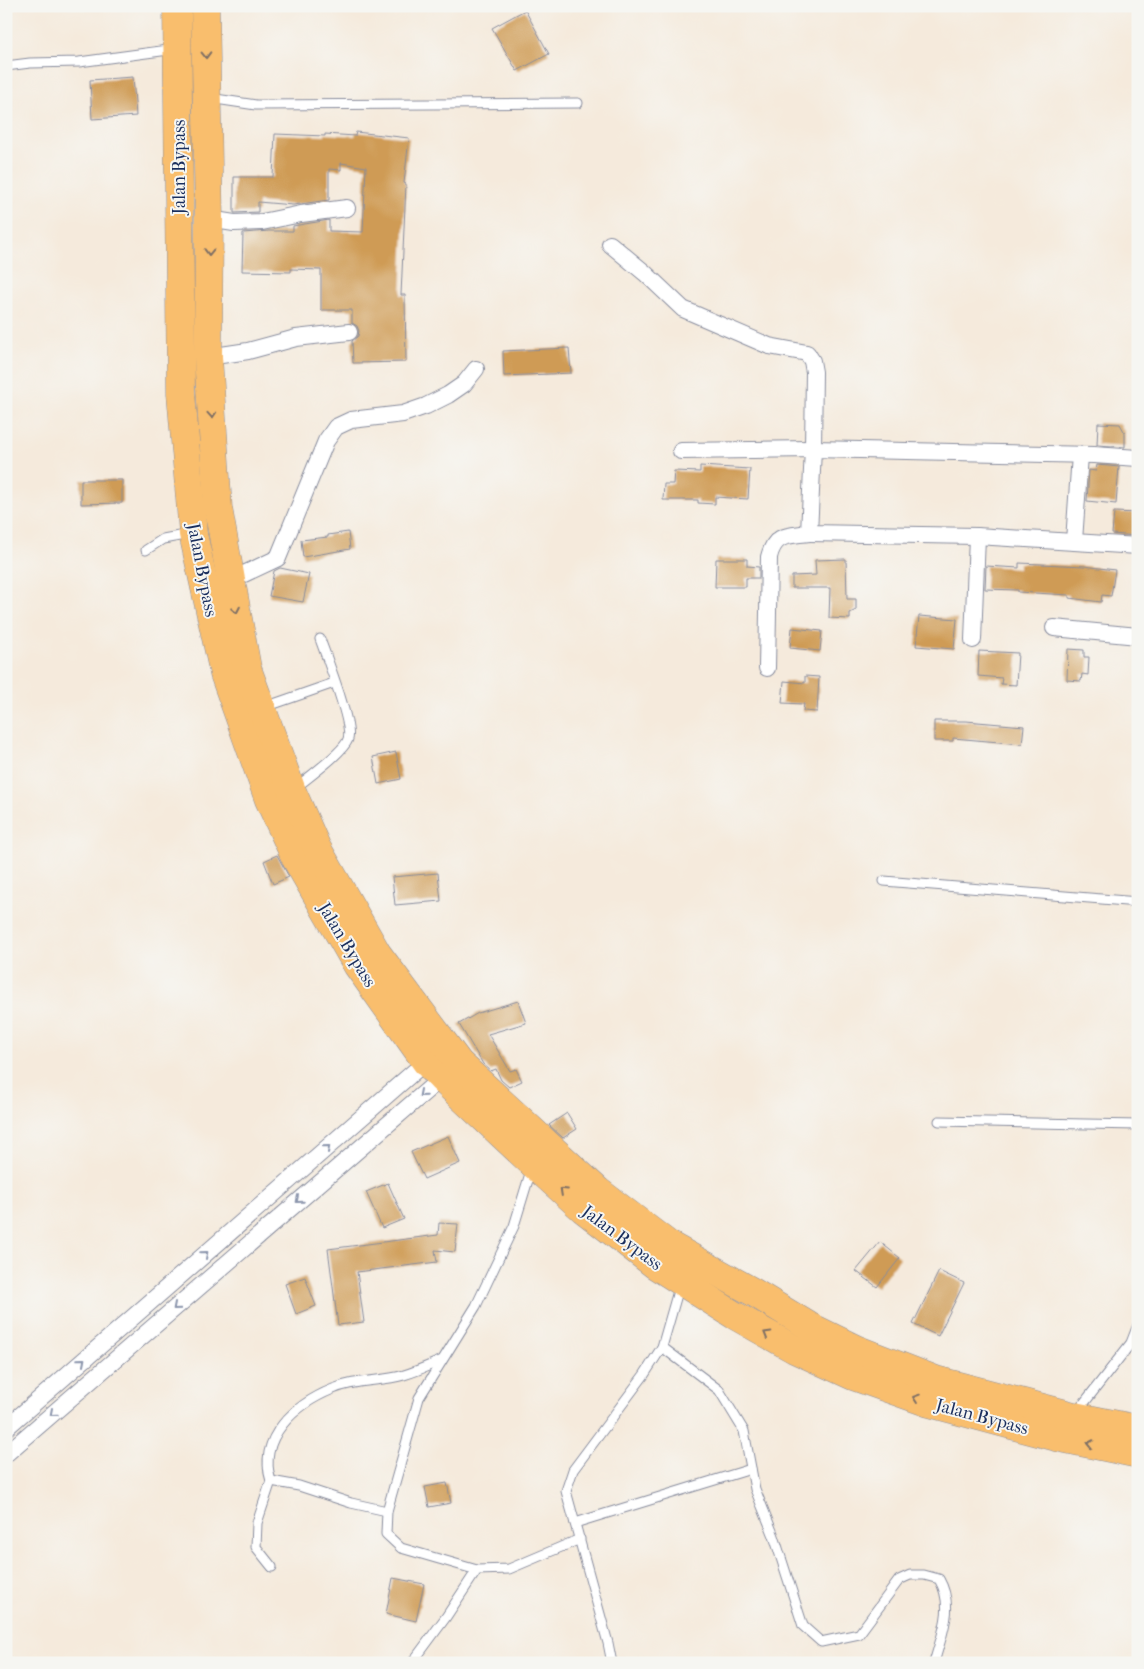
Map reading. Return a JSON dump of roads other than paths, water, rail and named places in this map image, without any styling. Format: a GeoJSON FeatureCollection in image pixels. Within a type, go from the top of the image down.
{"type":"FeatureCollection","features":[{"type":"Feature","properties":{"kind":"highway","name":"Jalan Bypass"},"geometry":{"type":"LineString","coordinates":[[177,6],[181,393],[193,534],[224,674],[270,800],[296,858],[357,965],[533,1164],[582,1209],[655,1265],[734,1315],[794,1349],[853,1376],[930,1403],[1056,1437],[1138,1454]]}},
{"type":"Feature","properties":{"kind":"highway","name":"Jalan Bypass"},"geometry":{"type":"LineString","coordinates":[[205,6],[210,219],[208,357],[218,508],[247,668],[292,791],[317,848],[443,1061],[598,1191],[669,1246],[753,1292],[809,1326],[856,1349],[936,1380],[1074,1416],[1138,1429]]}},
{"type":"Feature","properties":{"kind":"street"},"geometry":{"type":"LineString","coordinates":[[210,219],[234,223],[262,222],[301,214],[347,208]]}},
{"type":"Feature","properties":{"kind":"street"},"geometry":{"type":"LineString","coordinates":[[610,244],[645,273],[683,309],[770,346],[807,353],[812,361],[814,372],[809,533]]}},
{"type":"Feature","properties":{"kind":"street"},"geometry":{"type":"LineString","coordinates":[[208,357],[248,350],[296,338],[348,332]]}},
{"type":"Feature","properties":{"kind":"street"},"geometry":{"type":"LineString","coordinates":[[231,580],[278,558],[326,441],[336,427],[351,420],[403,414],[426,406],[448,395],[464,384],[476,369]]}},
{"type":"Feature","properties":{"kind":"street"},"geometry":{"type":"LineString","coordinates":[[681,451],[813,449],[1138,458]]}},
{"type":"Feature","properties":{"kind":"street"},"geometry":{"type":"LineString","coordinates":[[1074,541],[1080,455]]}},
{"type":"Feature","properties":{"kind":"street"},"geometry":{"type":"LineString","coordinates":[[766,668],[769,557],[772,547],[777,540],[785,536],[809,533],[977,536],[1138,546]]}},
{"type":"Feature","properties":{"kind":"street"},"geometry":{"type":"LineString","coordinates":[[973,640],[977,536]]}},
{"type":"Feature","properties":{"kind":"street"},"geometry":{"type":"LineString","coordinates":[[1054,628],[1138,636]]}},
{"type":"Feature","properties":{"kind":"street"},"geometry":{"type":"LineString","coordinates":[[6,1428],[443,1061]]}},
{"type":"Feature","properties":{"kind":"street"},"geometry":{"type":"LineString","coordinates":[[6,1454],[443,1061]]}},
{"type":"Feature","properties":{"kind":"lane"},"geometry":{"type":"LineString","coordinates":[[6,66],[30,63],[79,62],[178,48]]}},
{"type":"Feature","properties":{"kind":"lane"},"geometry":{"type":"LineString","coordinates":[[207,97],[256,105],[578,104]]}},
{"type":"Feature","properties":{"kind":"lane"},"geometry":{"type":"LineString","coordinates":[[146,550],[163,539],[193,534]]}},
{"type":"Feature","properties":{"kind":"lane"},"geometry":{"type":"LineString","coordinates":[[292,791],[342,749],[348,739],[349,730],[320,638]]}},
{"type":"Feature","properties":{"kind":"lane"},"geometry":{"type":"LineString","coordinates":[[262,708],[334,683]]}},
{"type":"Feature","properties":{"kind":"lane"},"geometry":{"type":"LineString","coordinates":[[884,881],[1138,902]]}},
{"type":"Feature","properties":{"kind":"lane"},"geometry":{"type":"LineString","coordinates":[[939,1121],[1138,1126]]}},
{"type":"Feature","properties":{"kind":"lane"},"geometry":{"type":"LineString","coordinates":[[533,1164],[514,1226],[476,1306],[440,1361],[419,1398],[387,1511],[386,1534],[401,1548],[477,1570],[509,1569],[580,1540]]}},
{"type":"Feature","properties":{"kind":"lane"},"geometry":{"type":"LineString","coordinates":[[612,1663],[566,1491],[573,1470],[644,1375],[662,1347],[680,1281]]}},
{"type":"Feature","properties":{"kind":"lane"},"geometry":{"type":"LineString","coordinates":[[1074,1416],[1131,1343],[1138,1325]]}},
{"type":"Feature","properties":{"kind":"lane"},"geometry":{"type":"LineString","coordinates":[[662,1347],[719,1390],[744,1431],[755,1489],[774,1536],[803,1626],[820,1642],[858,1634],[899,1580],[910,1575],[938,1578],[946,1591],[948,1606],[934,1663]]}},
{"type":"Feature","properties":{"kind":"lane"},"geometry":{"type":"LineString","coordinates":[[272,1567],[256,1547],[257,1523],[271,1481],[267,1468],[270,1446],[281,1424],[311,1400],[334,1388],[366,1380],[403,1375],[440,1361]]}},
{"type":"Feature","properties":{"kind":"lane"},"geometry":{"type":"LineString","coordinates":[[575,1523],[751,1468]]}},
{"type":"Feature","properties":{"kind":"lane"},"geometry":{"type":"LineString","coordinates":[[271,1481],[299,1486],[351,1503],[387,1511]]}},
{"type":"Feature","properties":{"kind":"lane"},"geometry":{"type":"LineString","coordinates":[[412,1663],[446,1617],[477,1570]]}}]}
